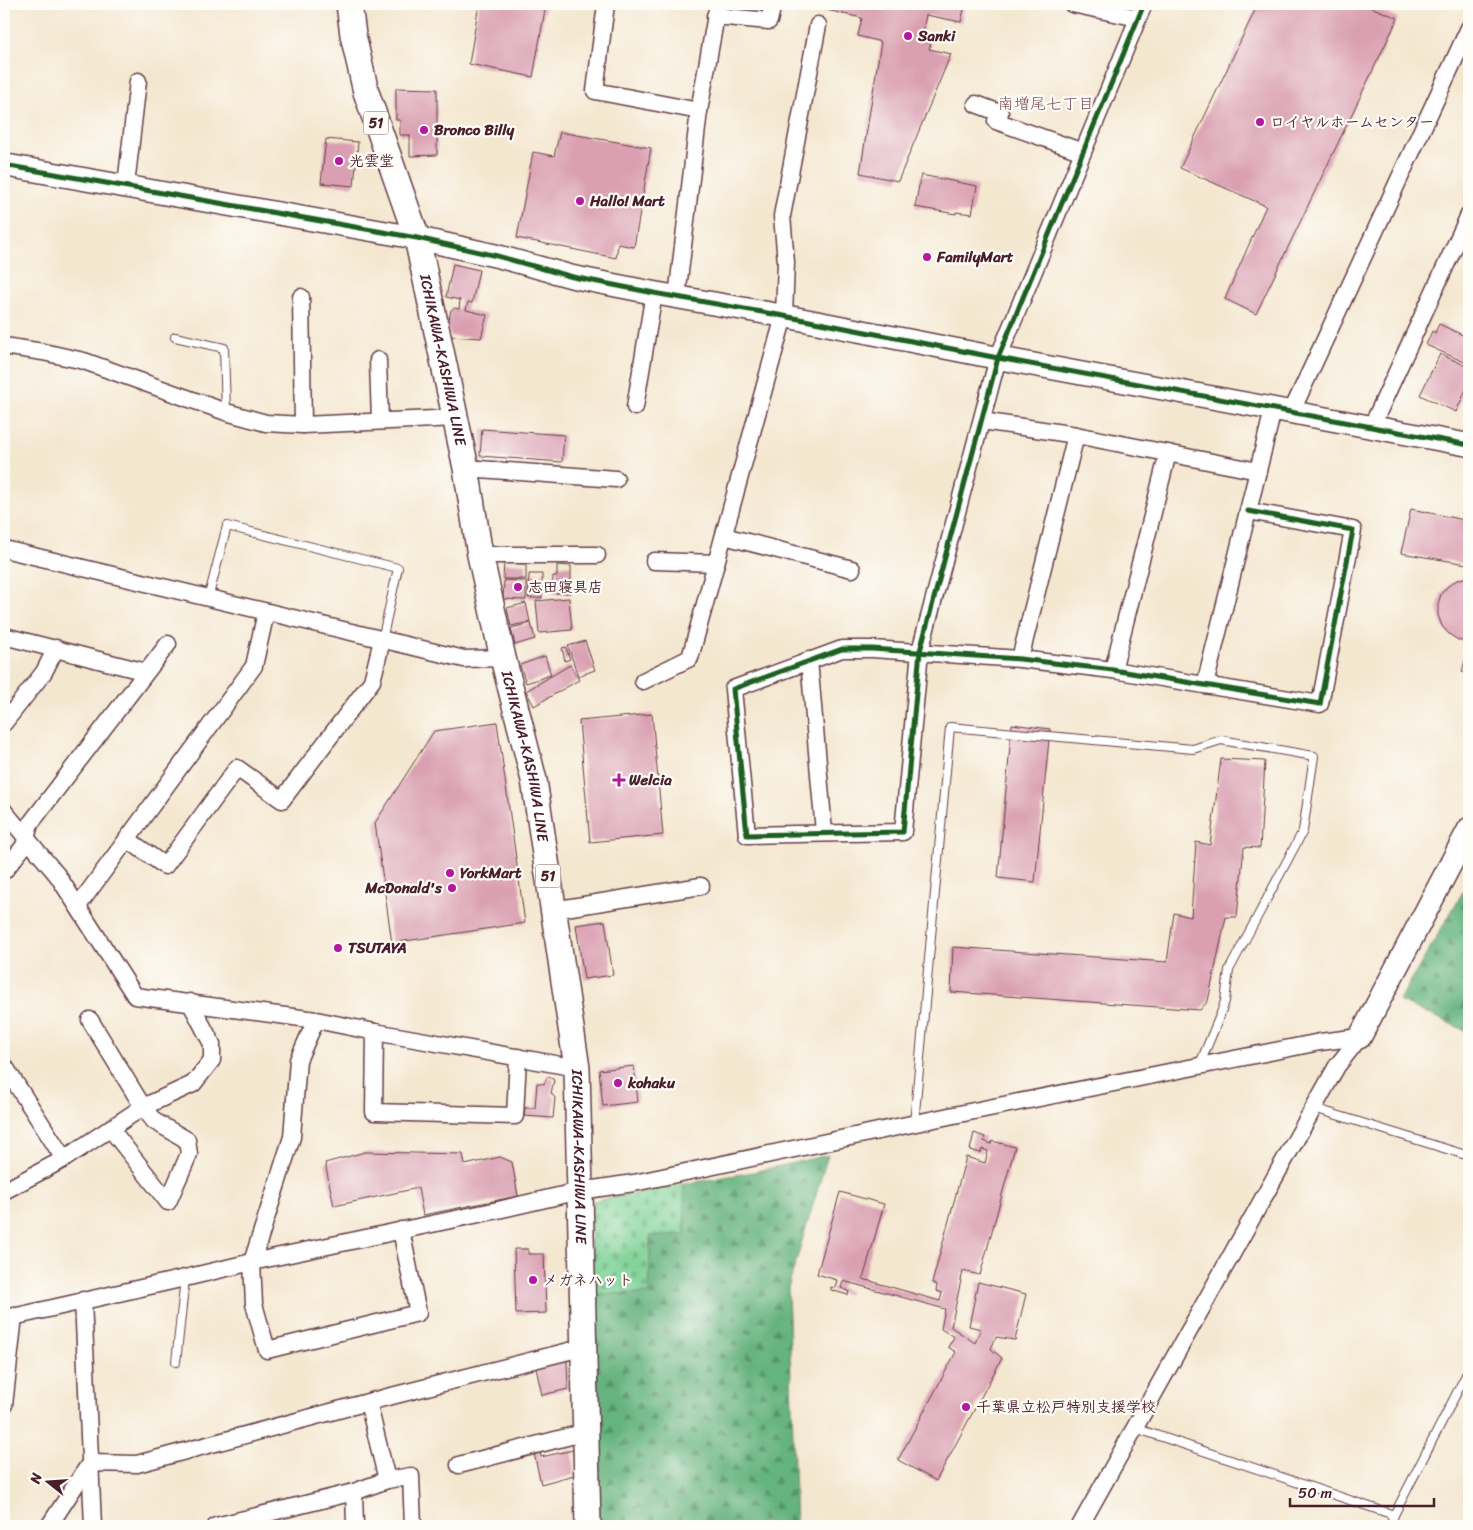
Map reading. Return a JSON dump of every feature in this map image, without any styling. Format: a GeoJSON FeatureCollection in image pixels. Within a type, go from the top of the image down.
{"type":"FeatureCollection","features":[{"type":"Feature","properties":{"kind":"main road","name":"ICHIKAWA-KASHIWA LINE"},"geometry":{"type":"LineString","coordinates":[[349,4],[353,35],[366,92],[417,238],[456,418],[480,555],[502,658],[534,780],[577,1068],[588,1526]]}},
{"type":"Feature","properties":{"kind":"street"},"geometry":{"type":"LineString","coordinates":[[606,4],[595,91],[699,111]]}},
{"type":"Feature","properties":{"kind":"street"},"geometry":{"type":"LineString","coordinates":[[677,297],[699,111],[716,10],[769,21],[773,4]]}},
{"type":"Feature","properties":{"kind":"street"},"geometry":{"type":"LineString","coordinates":[[1072,4],[1141,11],[998,358],[920,651],[903,832],[824,832],[747,835],[734,689],[842,649],[920,651],[1020,659],[1113,670],[1320,704],[1353,530],[1248,511]]}},
{"type":"Feature","properties":{"kind":"street"},"geometry":{"type":"LineString","coordinates":[[643,681],[690,658],[784,316],[786,262],[782,216],[818,25]]}},
{"type":"Feature","properties":{"kind":"street"},"geometry":{"type":"LineString","coordinates":[[1205,686],[1258,471],[1282,411],[1469,28]]}},
{"type":"Feature","properties":{"kind":"street"},"geometry":{"type":"LineString","coordinates":[[126,185],[138,81]]}},
{"type":"Feature","properties":{"kind":"street"},"geometry":{"type":"LineString","coordinates":[[976,104],[1000,113],[996,122],[1083,152]]}},
{"type":"Feature","properties":{"kind":"street"},"geometry":{"type":"LineString","coordinates":[[4,165],[126,185],[417,238],[497,256],[573,277],[1469,446]]}},
{"type":"Feature","properties":{"kind":"street"},"geometry":{"type":"LineString","coordinates":[[1371,428],[1469,215]]}},
{"type":"Feature","properties":{"kind":"street"},"geometry":{"type":"LineString","coordinates":[[635,407],[654,293]]}},
{"type":"Feature","properties":{"kind":"street"},"geometry":{"type":"LineString","coordinates":[[301,297],[304,425]]}},
{"type":"Feature","properties":{"kind":"street"},"geometry":{"type":"LineString","coordinates":[[4,346],[84,361],[226,412],[266,423],[304,425],[456,418]]}},
{"type":"Feature","properties":{"kind":"street"},"geometry":{"type":"LineString","coordinates":[[378,360],[380,421]]}},
{"type":"Feature","properties":{"kind":"street"},"geometry":{"type":"LineString","coordinates":[[982,421],[1076,435],[1258,471]]}},
{"type":"Feature","properties":{"kind":"street"},"geometry":{"type":"LineString","coordinates":[[1020,659],[1076,435]]}},
{"type":"Feature","properties":{"kind":"street"},"geometry":{"type":"LineString","coordinates":[[1113,670],[1168,453]]}},
{"type":"Feature","properties":{"kind":"street"},"geometry":{"type":"LineString","coordinates":[[466,468],[616,479]]}},
{"type":"Feature","properties":{"kind":"street"},"geometry":{"type":"LineString","coordinates":[[724,536],[852,569]]}},
{"type":"Feature","properties":{"kind":"street"},"geometry":{"type":"LineString","coordinates":[[4,549],[464,659],[502,658]]}},
{"type":"Feature","properties":{"kind":"street"},"geometry":{"type":"LineString","coordinates":[[480,555],[597,556]]}},
{"type":"Feature","properties":{"kind":"street"},"geometry":{"type":"LineString","coordinates":[[654,561],[716,563]]}},
{"type":"Feature","properties":{"kind":"street"},"geometry":{"type":"LineString","coordinates":[[78,906],[254,666],[266,612]]}},
{"type":"Feature","properties":{"kind":"street"},"geometry":{"type":"LineString","coordinates":[[4,636],[146,672]]}},
{"type":"Feature","properties":{"kind":"street"},"geometry":{"type":"LineString","coordinates":[[127,839],[165,866],[237,768],[282,800],[372,681],[382,640]]}},
{"type":"Feature","properties":{"kind":"street"},"geometry":{"type":"LineString","coordinates":[[4,871],[24,846],[30,824],[168,644]]}},
{"type":"Feature","properties":{"kind":"street"},"geometry":{"type":"LineString","coordinates":[[4,723],[44,672],[56,648]]}},
{"type":"Feature","properties":{"kind":"street"},"geometry":{"type":"LineString","coordinates":[[809,660],[824,832]]}},
{"type":"Feature","properties":{"kind":"street"},"geometry":{"type":"LineString","coordinates":[[4,810],[58,876],[135,996],[316,1020],[577,1068]]}},
{"type":"Feature","properties":{"kind":"street"},"geometry":{"type":"LineString","coordinates":[[1080,1526],[1337,1066],[1360,1037],[1469,829]]}},
{"type":"Feature","properties":{"kind":"street"},"geometry":{"type":"LineString","coordinates":[[553,910],[701,886]]}},
{"type":"Feature","properties":{"kind":"street"},"geometry":{"type":"LineString","coordinates":[[4,1191],[64,1158],[143,1107],[193,1084],[212,1060],[212,1044],[190,1002]]}},
{"type":"Feature","properties":{"kind":"street"},"geometry":{"type":"LineString","coordinates":[[90,1020],[143,1107],[154,1120],[187,1140],[189,1154],[168,1202],[110,1128]]}},
{"type":"Feature","properties":{"kind":"street"},"geometry":{"type":"LineString","coordinates":[[316,1020],[298,1060],[292,1138],[252,1262],[254,1304],[267,1350],[418,1313],[401,1230]]}},
{"type":"Feature","properties":{"kind":"street"},"geometry":{"type":"LineString","coordinates":[[375,1032],[374,1112],[514,1116],[518,1057]]}},
{"type":"Feature","properties":{"kind":"street"},"geometry":{"type":"LineString","coordinates":[[4,1405],[9,1318],[252,1262],[580,1191],[634,1183],[1320,1042],[1360,1037]]}},
{"type":"Feature","properties":{"kind":"street"},"geometry":{"type":"LineString","coordinates":[[4,1065],[64,1158]]}},
{"type":"Feature","properties":{"kind":"street"},"geometry":{"type":"LineString","coordinates":[[83,1300],[93,1526]]}},
{"type":"Feature","properties":{"kind":"street"},"geometry":{"type":"LineString","coordinates":[[90,1463],[137,1464],[584,1347]]}},
{"type":"Feature","properties":{"kind":"street"},"geometry":{"type":"LineString","coordinates":[[368,1402],[387,1480]]}},
{"type":"Feature","properties":{"kind":"street"},"geometry":{"type":"LineString","coordinates":[[459,1465],[586,1432]]}},
{"type":"Feature","properties":{"kind":"street"},"geometry":{"type":"LineString","coordinates":[[48,1526],[90,1463]]}},
{"type":"Feature","properties":{"kind":"street"},"geometry":{"type":"LineString","coordinates":[[216,1526],[354,1492],[387,1480],[411,1476],[413,1526]]}},
{"type":"Feature","properties":{"kind":"street"},"geometry":{"type":"LineString","coordinates":[[354,1492],[355,1526]]}},
{"type":"Feature","properties":{"kind":"lane"},"geometry":{"type":"LineString","coordinates":[[175,337],[224,348],[226,412]]}},
{"type":"Feature","properties":{"kind":"lane"},"geometry":{"type":"LineString","coordinates":[[208,598],[227,526],[398,568],[382,640]]}},
{"type":"Feature","properties":{"kind":"lane"},"geometry":{"type":"LineString","coordinates":[[914,1124],[950,727],[1193,749],[1221,740],[1314,756],[1303,831],[1229,970],[1225,1000],[1221,1013],[1199,1066]]}},
{"type":"Feature","properties":{"kind":"lane"},"geometry":{"type":"LineString","coordinates":[[1314,1108],[1469,1156]]}},
{"type":"Feature","properties":{"kind":"lane"},"geometry":{"type":"LineString","coordinates":[[176,1362],[185,1278]]}},
{"type":"Feature","properties":{"kind":"lane"},"geometry":{"type":"LineString","coordinates":[[1390,1526],[1469,1369]]}},
{"type":"Feature","properties":{"kind":"lane"},"geometry":{"type":"LineString","coordinates":[[1135,1428],[1394,1515]]}},
{"type":"Feature","properties":{"kind":"green space"},"geometry":{"type":"Polygon","coordinates":[[[1467,885],[1469,886],[1469,1032],[1399,1001],[1467,885]]]}},
{"type":"Feature","properties":{"kind":"green space"},"geometry":{"type":"Polygon","coordinates":[[[828,1155],[788,1288],[796,1526],[599,1526],[592,1294],[649,1293],[650,1236],[685,1234],[684,1184],[753,1172],[828,1155]]]}},
{"type":"Feature","properties":{"kind":"green space"},"geometry":{"type":"Polygon","coordinates":[[[684,1184],[685,1234],[650,1236],[649,1293],[592,1294],[590,1202],[684,1184]]]}},
{"type":"Feature","properties":{"kind":"building"},"geometry":{"type":"Polygon","coordinates":[[[479,4],[546,4],[533,77],[469,64],[479,4]]]}},
{"type":"Feature","properties":{"kind":"building"},"geometry":{"type":"Polygon","coordinates":[[[824,4],[965,4],[961,22],[926,15],[921,41],[931,44],[929,49],[951,54],[898,181],[860,173],[881,42],[858,36],[862,18],[822,9],[824,4]]]}},
{"type":"Feature","properties":{"kind":"building"},"geometry":{"type":"Polygon","coordinates":[[[1258,4],[1324,4],[1328,6],[1330,4],[1363,4],[1398,18],[1256,314],[1225,299],[1266,206],[1180,168],[1258,4]]]}},
{"type":"Feature","properties":{"kind":"building"},"geometry":{"type":"Polygon","coordinates":[[[396,88],[437,89],[437,155],[410,156],[410,135],[400,135],[400,120],[396,120],[396,88]]]}},
{"type":"Feature","properties":{"kind":"building"},"geometry":{"type":"Polygon","coordinates":[[[560,132],[651,148],[634,247],[618,244],[616,258],[517,238],[533,152],[554,156],[560,132]]]}},
{"type":"Feature","properties":{"kind":"building"},"geometry":{"type":"Polygon","coordinates":[[[326,139],[358,142],[354,186],[321,183],[326,139]]]}},
{"type":"Feature","properties":{"kind":"building"},"geometry":{"type":"Polygon","coordinates":[[[921,175],[977,186],[972,214],[956,212],[956,214],[915,207],[921,175]]]}},
{"type":"Feature","properties":{"kind":"building"},"geometry":{"type":"Polygon","coordinates":[[[453,264],[479,270],[472,303],[468,302],[466,310],[487,315],[481,338],[450,336],[446,319],[449,320],[451,310],[459,309],[460,300],[446,297],[453,264]]]}},
{"type":"Feature","properties":{"kind":"building"},"geometry":{"type":"Polygon","coordinates":[[[1439,324],[1469,338],[1469,364],[1426,345],[1432,331],[1435,333],[1439,324]]]}},
{"type":"Feature","properties":{"kind":"building"},"geometry":{"type":"Polygon","coordinates":[[[1440,354],[1469,367],[1469,383],[1456,412],[1420,395],[1440,354]]]}},
{"type":"Feature","properties":{"kind":"building"},"geometry":{"type":"Polygon","coordinates":[[[482,429],[564,435],[562,462],[480,456],[482,429]]]}},
{"type":"Feature","properties":{"kind":"building"},"geometry":{"type":"Polygon","coordinates":[[[1411,509],[1469,521],[1467,564],[1401,553],[1411,509]]]}},
{"type":"Feature","properties":{"kind":"building"},"geometry":{"type":"Polygon","coordinates":[[[504,563],[526,564],[526,579],[503,579],[504,563]]]}},
{"type":"Feature","properties":{"kind":"building"},"geometry":{"type":"Polygon","coordinates":[[[557,565],[571,566],[571,593],[552,593],[553,576],[557,576],[557,565]]]}},
{"type":"Feature","properties":{"kind":"building"},"geometry":{"type":"Polygon","coordinates":[[[529,574],[542,574],[542,598],[528,598],[529,574]]]}},
{"type":"Feature","properties":{"kind":"building"},"geometry":{"type":"Polygon","coordinates":[[[1469,577],[1469,643],[1458,640],[1449,634],[1442,626],[1438,615],[1438,604],[1441,594],[1457,580],[1469,577]]]}},
{"type":"Feature","properties":{"kind":"building"},"geometry":{"type":"Polygon","coordinates":[[[504,580],[526,581],[526,600],[503,599],[504,580]]]}},
{"type":"Feature","properties":{"kind":"building"},"geometry":{"type":"Polygon","coordinates":[[[569,598],[572,630],[539,633],[536,601],[569,598]]]}},
{"type":"Feature","properties":{"kind":"building"},"geometry":{"type":"Polygon","coordinates":[[[526,603],[530,622],[511,626],[507,608],[526,603]]]}},
{"type":"Feature","properties":{"kind":"building"},"geometry":{"type":"Polygon","coordinates":[[[531,623],[535,639],[515,645],[511,628],[531,623]]]}},
{"type":"Feature","properties":{"kind":"building"},"geometry":{"type":"Polygon","coordinates":[[[585,641],[595,670],[578,676],[568,646],[585,641]]]}},
{"type":"Feature","properties":{"kind":"building"},"geometry":{"type":"Polygon","coordinates":[[[566,647],[570,659],[565,661],[562,648],[566,647]]]}},
{"type":"Feature","properties":{"kind":"building"},"geometry":{"type":"Polygon","coordinates":[[[1467,652],[1469,652],[1469,674],[1462,672],[1467,652]]]}},
{"type":"Feature","properties":{"kind":"building"},"geometry":{"type":"Polygon","coordinates":[[[545,656],[551,675],[526,683],[520,665],[545,656]]]}},
{"type":"Feature","properties":{"kind":"building"},"geometry":{"type":"Polygon","coordinates":[[[570,665],[579,680],[534,706],[526,691],[570,665]]]}},
{"type":"Feature","properties":{"kind":"building"},"geometry":{"type":"Polygon","coordinates":[[[652,714],[663,835],[590,842],[579,721],[652,714]]]}},
{"type":"Feature","properties":{"kind":"building","name":"YorkMart"},"geometry":{"type":"Polygon","coordinates":[[[497,722],[525,923],[392,943],[375,823],[434,731],[497,722]]]}},
{"type":"Feature","properties":{"kind":"building"},"geometry":{"type":"Polygon","coordinates":[[[1012,724],[1050,729],[1035,882],[998,878],[1012,724]]]}},
{"type":"Feature","properties":{"kind":"building"},"geometry":{"type":"Polygon","coordinates":[[[1221,759],[1265,761],[1260,848],[1244,847],[1237,917],[1226,917],[1208,1001],[1200,1010],[951,992],[953,947],[1167,962],[1174,913],[1191,917],[1196,842],[1210,845],[1221,759]]]}},
{"type":"Feature","properties":{"kind":"building"},"geometry":{"type":"Polygon","coordinates":[[[605,921],[613,975],[584,979],[576,925],[605,921]]]}},
{"type":"Feature","properties":{"kind":"building"},"geometry":{"type":"Polygon","coordinates":[[[634,1066],[638,1102],[603,1106],[599,1070],[634,1066]]]}},
{"type":"Feature","properties":{"kind":"building"},"geometry":{"type":"Polygon","coordinates":[[[547,1077],[554,1080],[551,1093],[555,1098],[553,1118],[524,1116],[525,1108],[535,1108],[537,1083],[544,1084],[547,1077]]]}},
{"type":"Feature","properties":{"kind":"building"},"geometry":{"type":"Polygon","coordinates":[[[974,1133],[985,1137],[984,1141],[991,1144],[992,1141],[1015,1147],[980,1275],[963,1271],[951,1327],[975,1343],[981,1329],[969,1326],[978,1282],[1026,1294],[1015,1340],[996,1337],[991,1349],[1002,1358],[936,1481],[898,1460],[956,1352],[948,1347],[954,1337],[941,1329],[945,1309],[843,1281],[841,1288],[849,1291],[848,1295],[831,1290],[831,1287],[835,1288],[837,1280],[817,1274],[840,1192],[884,1204],[863,1279],[940,1301],[942,1293],[936,1291],[937,1285],[932,1283],[966,1157],[985,1163],[988,1151],[982,1149],[981,1153],[970,1150],[974,1133]]]}},
{"type":"Feature","properties":{"kind":"building"},"geometry":{"type":"Polygon","coordinates":[[[365,1152],[463,1154],[465,1165],[500,1157],[512,1162],[518,1196],[423,1215],[418,1188],[334,1206],[325,1163],[365,1152]]]}},
{"type":"Feature","properties":{"kind":"building"},"geometry":{"type":"Polygon","coordinates":[[[514,1249],[528,1249],[528,1254],[544,1254],[546,1313],[516,1314],[514,1249]]]}},
{"type":"Feature","properties":{"kind":"building"},"geometry":{"type":"Polygon","coordinates":[[[567,1360],[568,1389],[542,1395],[536,1368],[567,1360]]]}},
{"type":"Feature","properties":{"kind":"building"},"geometry":{"type":"Polygon","coordinates":[[[573,1450],[574,1475],[541,1484],[534,1453],[540,1451],[541,1457],[573,1450]]]}},
{"type":"Feature","properties":{"kind":"cycle path"},"geometry":{"type":"LineString","coordinates":[[1144,4],[998,358],[920,651],[903,832],[747,835],[733,689],[842,649],[872,649],[1020,659],[1113,670],[1320,704],[1353,530],[1248,511]]}},
{"type":"Feature","properties":{"kind":"cycle path"},"geometry":{"type":"LineString","coordinates":[[4,165],[417,238],[497,256],[573,277],[654,293],[1469,445]]}},
{"type":"Feature","properties":{"kind":"place","name":"Sanki"},"geometry":{"type":"Point","coordinates":[908,36]}},
{"type":"Feature","properties":{"kind":"place","name":"ロイヤルホームセンター"},"geometry":{"type":"Point","coordinates":[1260,122]}},
{"type":"Feature","properties":{"kind":"place","name":"Bronco Billy"},"geometry":{"type":"Point","coordinates":[424,130]}},
{"type":"Feature","properties":{"kind":"place","name":"光雲堂"},"geometry":{"type":"Point","coordinates":[339,161]}},
{"type":"Feature","properties":{"kind":"place","name":"Hallo! Mart"},"geometry":{"type":"Point","coordinates":[580,201]}},
{"type":"Feature","properties":{"kind":"place","name":"FamilyMart"},"geometry":{"type":"Point","coordinates":[927,257]}},
{"type":"Feature","properties":{"kind":"place","name":"志田寝具店"},"geometry":{"type":"Point","coordinates":[518,587]}},
{"type":"Feature","properties":{"kind":"place","name":"Welcia"},"geometry":{"type":"Point","coordinates":[619,780]}},
{"type":"Feature","properties":{"kind":"place","name":"YorkMart"},"geometry":{"type":"Point","coordinates":[450,873]}},
{"type":"Feature","properties":{"kind":"place","name":"McDonald's"},"geometry":{"type":"Point","coordinates":[452,888]}},
{"type":"Feature","properties":{"kind":"place","name":"TSUTAYA"},"geometry":{"type":"Point","coordinates":[338,948]}},
{"type":"Feature","properties":{"kind":"place","name":"kohaku"},"geometry":{"type":"Point","coordinates":[618,1083]}},
{"type":"Feature","properties":{"kind":"place","name":"メガネハット"},"geometry":{"type":"Point","coordinates":[533,1280]}},
{"type":"Feature","properties":{"kind":"place","name":"千葉県立松戸特別支援学校"},"geometry":{"type":"Point","coordinates":[966,1407]}},
{"type":"Feature","properties":{"kind":"district","name":"南増尾七丁目"},"geometry":{"type":"Point","coordinates":[1046,103]}}]}
